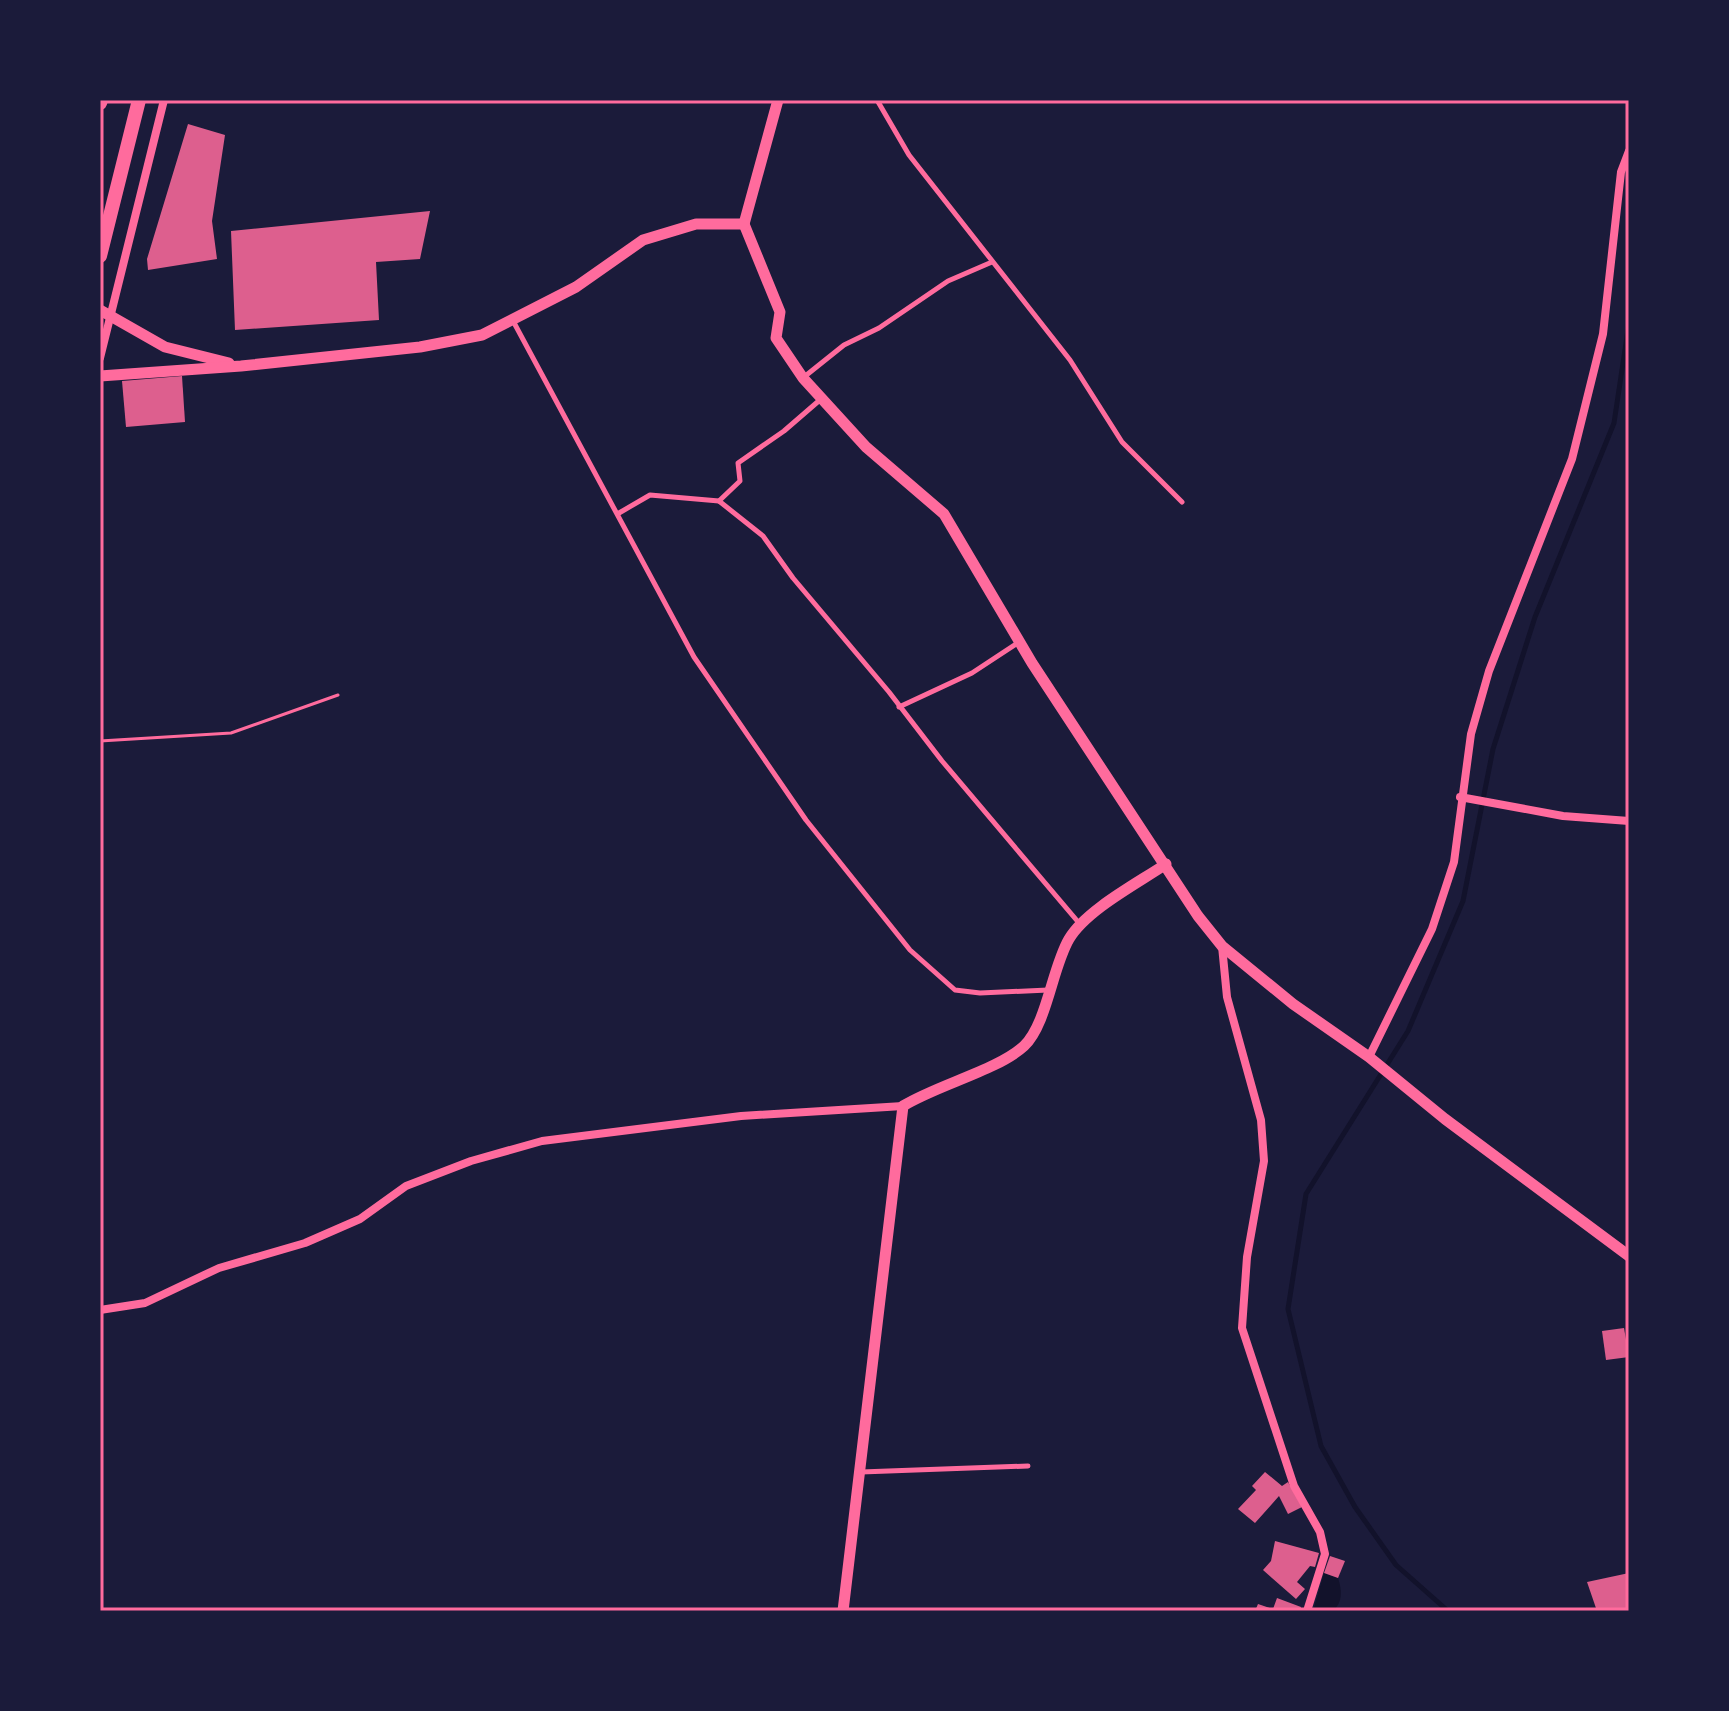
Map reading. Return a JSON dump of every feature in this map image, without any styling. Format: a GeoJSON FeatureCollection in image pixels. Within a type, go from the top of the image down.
{"type":"FeatureCollection","features":[{"type":"Feature","properties":{"kind":"main road"},"geometry":{"type":"LineString","coordinates":[[100,256],[139,100]]}},
{"type":"Feature","properties":{"kind":"street"},"geometry":{"type":"LineString","coordinates":[[100,358],[105,314],[164,100]]}},
{"type":"Feature","properties":{"kind":"street"},"geometry":{"type":"LineString","coordinates":[[778,100],[744,224],[780,312],[776,338],[803,378],[866,447],[944,514],[1019,642],[1198,916],[1222,946],[1293,1004],[1369,1057],[1629,1256]]}},
{"type":"Feature","properties":{"kind":"street"},"geometry":{"type":"LineString","coordinates":[[1369,1057],[1432,929],[1454,862],[1460,797],[1471,734],[1489,671],[1572,459],[1603,334],[1621,172],[1629,151]]}},
{"type":"Feature","properties":{"kind":"street"},"geometry":{"type":"LineString","coordinates":[[100,376],[241,366],[420,347],[482,335],[576,287],[643,240],[696,224],[744,224]]}},
{"type":"Feature","properties":{"kind":"street"},"geometry":{"type":"LineString","coordinates":[[105,314],[165,347],[241,366]]}},
{"type":"Feature","properties":{"kind":"street"},"geometry":{"type":"LineString","coordinates":[[1460,797],[1563,816],[1629,821]]}},
{"type":"Feature","properties":{"kind":"street"},"geometry":{"type":"LineString","coordinates":[[100,1310],[145,1303],[219,1268],[305,1243],[360,1219],[406,1186],[471,1161],[542,1141],[741,1116],[903,1106],[925,1092],[1013,1054],[1026,1044],[1036,1028],[1068,940],[1080,924],[1166,864]]}},
{"type":"Feature","properties":{"kind":"street"},"geometry":{"type":"LineString","coordinates":[[1222,946],[1227,997],[1261,1120],[1264,1161],[1247,1257],[1242,1328],[1294,1486],[1320,1532],[1325,1554],[1307,1611]]}},
{"type":"Feature","properties":{"kind":"street"},"geometry":{"type":"LineString","coordinates":[[843,1611],[903,1106]]}},
{"type":"Feature","properties":{"kind":"lane"},"geometry":{"type":"LineString","coordinates":[[877,100],[909,155],[1070,360],[1122,442],[1182,502]]}},
{"type":"Feature","properties":{"kind":"lane"},"geometry":{"type":"LineString","coordinates":[[803,378],[844,345],[879,328],[948,281],[992,262]]}},
{"type":"Feature","properties":{"kind":"lane"},"geometry":{"type":"LineString","coordinates":[[512,319],[694,657],[806,820],[910,950],[955,990],[980,993],[1048,990]]}},
{"type":"Feature","properties":{"kind":"lane"},"geometry":{"type":"LineString","coordinates":[[719,501],[740,481],[738,463],[784,431],[821,398]]}},
{"type":"Feature","properties":{"kind":"lane"},"geometry":{"type":"LineString","coordinates":[[619,513],[650,495],[719,501],[763,536],[793,578],[1080,924]]}},
{"type":"Feature","properties":{"kind":"lane"},"geometry":{"type":"LineString","coordinates":[[899,707],[972,673],[1019,642]]}},
{"type":"Feature","properties":{"kind":"lane"},"geometry":{"type":"LineString","coordinates":[[860,1472],[1028,1466]]}},
{"type":"Feature","properties":{"kind":"path"},"geometry":{"type":"LineString","coordinates":[[100,741],[231,733],[338,695]]}},
{"type":"Feature","properties":{"kind":"shaded area"},"geometry":{"type":"Polygon","coordinates":[[[1324,1573],[1338,1578],[1340,1600],[1333,1611],[1313,1611],[1324,1573]]]}},
{"type":"Feature","properties":{"kind":"building"},"geometry":{"type":"Polygon","coordinates":[[[188,124],[225,135],[212,221],[217,259],[148,270],[147,259],[188,124]]]}},
{"type":"Feature","properties":{"kind":"building"},"geometry":{"type":"Polygon","coordinates":[[[430,211],[420,259],[376,262],[379,320],[235,330],[231,231],[430,211]]]}},
{"type":"Feature","properties":{"kind":"building"},"geometry":{"type":"Polygon","coordinates":[[[182,376],[185,422],[126,427],[122,381],[182,376]]]}},
{"type":"Feature","properties":{"kind":"building"},"geometry":{"type":"Polygon","coordinates":[[[1624,1328],[1629,1357],[1606,1360],[1602,1331],[1624,1328]]]}},
{"type":"Feature","properties":{"kind":"building"},"geometry":{"type":"Polygon","coordinates":[[[1265,1472],[1282,1486],[1288,1482],[1302,1507],[1288,1514],[1279,1496],[1255,1523],[1238,1509],[1256,1490],[1252,1486],[1265,1472]]]}},
{"type":"Feature","properties":{"kind":"building"},"geometry":{"type":"Polygon","coordinates":[[[1275,1541],[1319,1553],[1315,1567],[1310,1566],[1297,1582],[1305,1589],[1296,1599],[1263,1570],[1271,1561],[1275,1541]]]}},
{"type":"Feature","properties":{"kind":"building"},"geometry":{"type":"Polygon","coordinates":[[[1330,1556],[1345,1561],[1338,1578],[1324,1573],[1330,1556]]]}},
{"type":"Feature","properties":{"kind":"building"},"geometry":{"type":"Polygon","coordinates":[[[1629,1573],[1629,1611],[1597,1611],[1587,1582],[1629,1573]]]}},
{"type":"Feature","properties":{"kind":"building"},"geometry":{"type":"Polygon","coordinates":[[[1277,1598],[1301,1607],[1300,1611],[1255,1611],[1258,1604],[1273,1609],[1277,1598]]]}},
{"type":"Feature","properties":{"kind":"waterway"},"geometry":{"type":"LineString","coordinates":[[1448,1611],[1396,1565],[1355,1507],[1321,1446],[1288,1309],[1306,1194],[1408,1031],[1463,901],[1493,749],[1535,617],[1614,423],[1629,323]]}}]}
